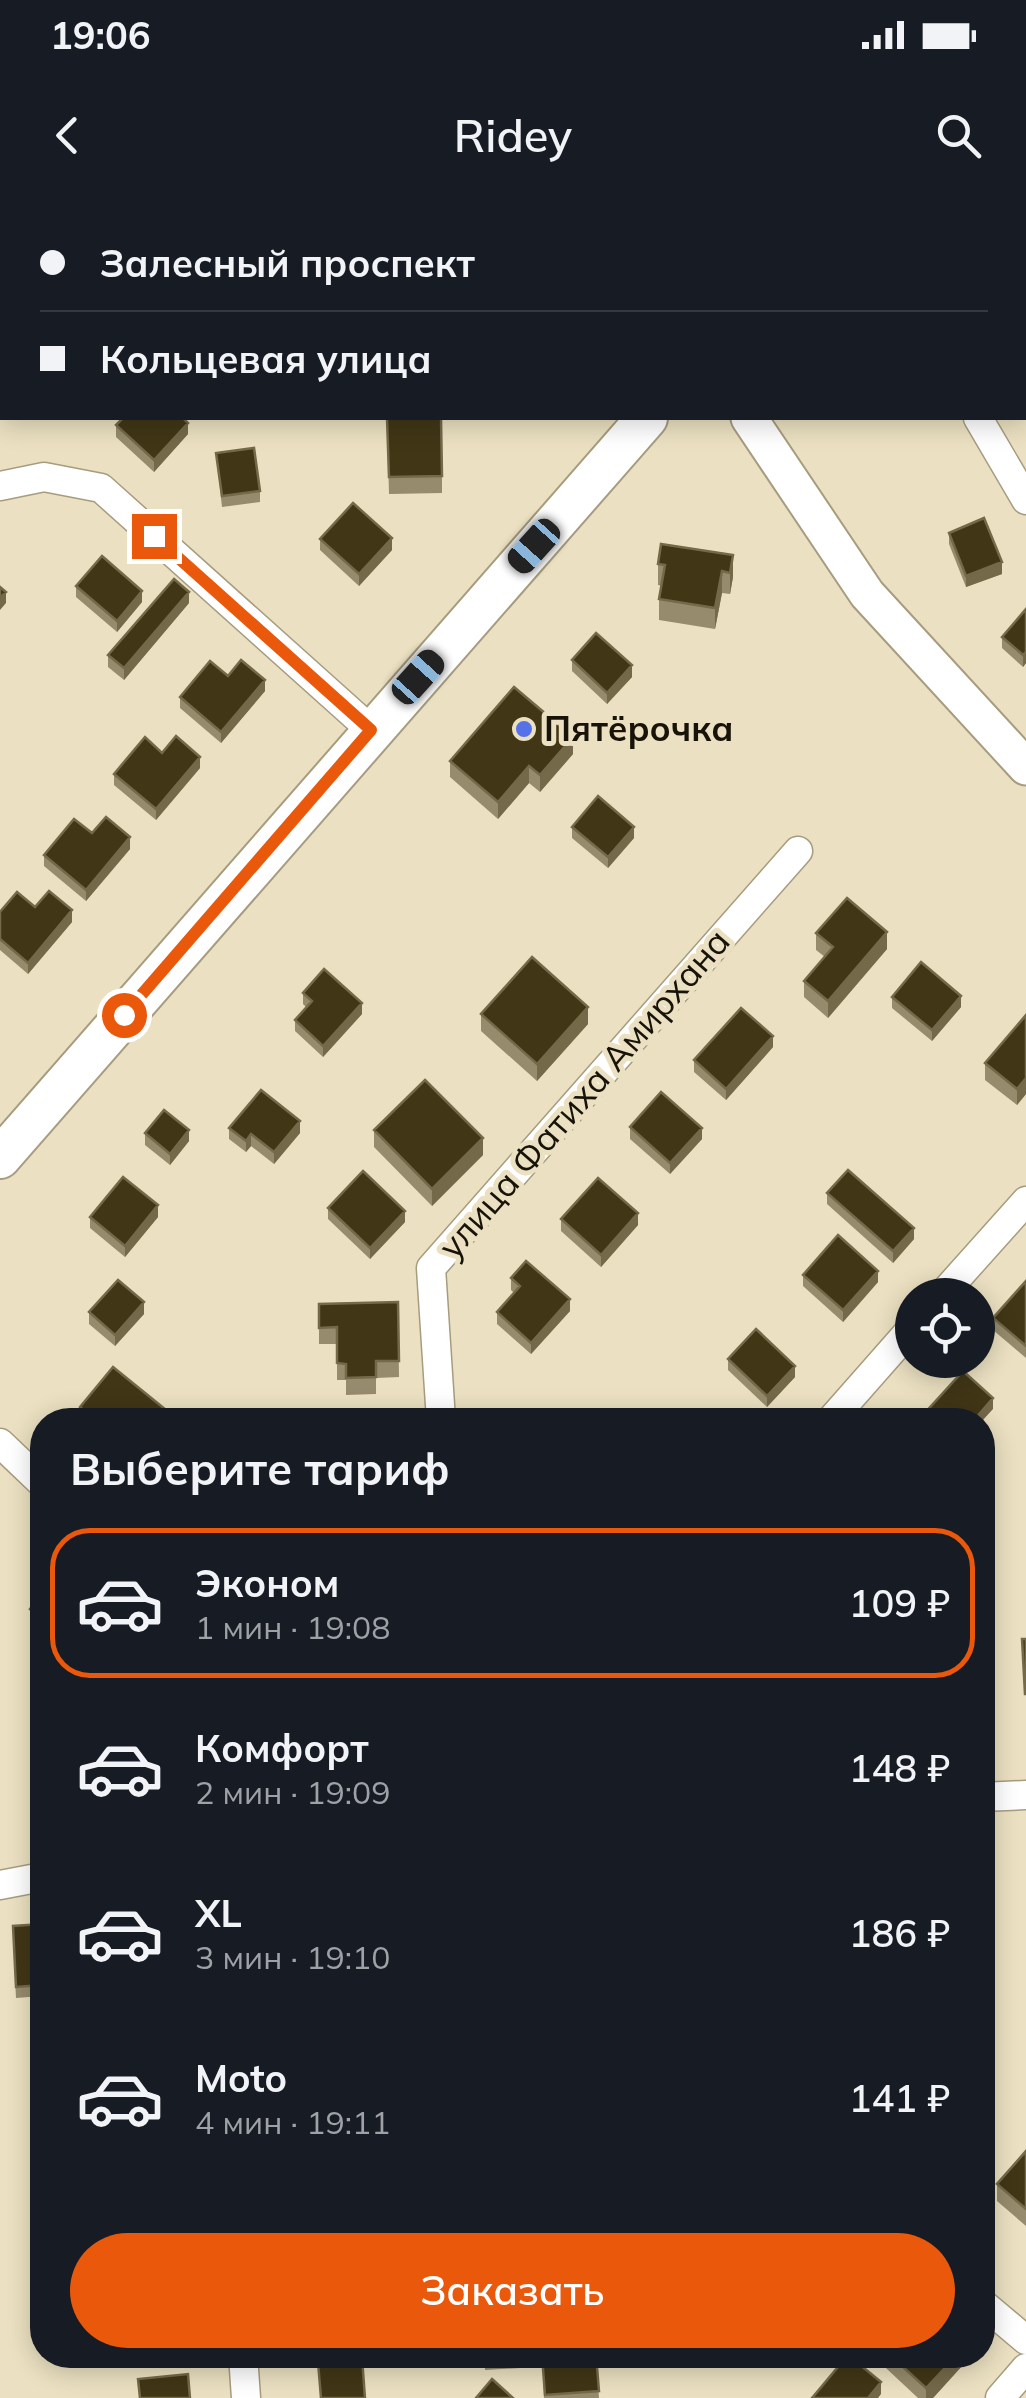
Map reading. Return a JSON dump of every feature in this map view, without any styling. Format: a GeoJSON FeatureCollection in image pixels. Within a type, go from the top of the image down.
{"type":"FeatureCollection","features":[{"type":"Feature","properties":{"kind":"main road"},"geometry":{"type":"LineString","coordinates":[[0,1158],[645,420]]}},
{"type":"Feature","properties":{"kind":"street"},"geometry":{"type":"LineString","coordinates":[[750,420],[868,594],[1026,766]]}},
{"type":"Feature","properties":{"kind":"street"},"geometry":{"type":"LineString","coordinates":[[979,420],[1026,500]]}},
{"type":"Feature","properties":{"kind":"street"},"geometry":{"type":"LineString","coordinates":[[0,486],[44,476],[101,488],[371,730]]}},
{"type":"Feature","properties":{"kind":"street","name":"улица Фатиха Амирхана"},"geometry":{"type":"LineString","coordinates":[[439,1408],[431,1268],[798,851]]}},
{"type":"Feature","properties":{"kind":"street"},"geometry":{"type":"LineString","coordinates":[[957,1278],[1026,1201]]}},
{"type":"Feature","properties":{"kind":"street"},"geometry":{"type":"LineString","coordinates":[[841,1408],[895,1347]]}},
{"type":"Feature","properties":{"kind":"street"},"geometry":{"type":"LineString","coordinates":[[0,1443],[30,1472]]}},
{"type":"Feature","properties":{"kind":"street"},"geometry":{"type":"LineString","coordinates":[[995,1796],[1026,1795]]}},
{"type":"Feature","properties":{"kind":"street"},"geometry":{"type":"LineString","coordinates":[[0,1884],[30,1879]]}},
{"type":"Feature","properties":{"kind":"street"},"geometry":{"type":"LineString","coordinates":[[995,2315],[1026,2340]]}},
{"type":"Feature","properties":{"kind":"street"},"geometry":{"type":"LineString","coordinates":[[243,2368],[246,2398]]}},
{"type":"Feature","properties":{"kind":"street"},"geometry":{"type":"LineString","coordinates":[[1000,2398],[1026,2368]]}},
{"type":"Feature","properties":{"kind":"building"},"geometry":{"type":"Polygon","coordinates":[[[121,420],[188,423],[154,460],[116,425],[121,420]]]}},
{"type":"Feature","properties":{"kind":"building"},"geometry":{"type":"Polygon","coordinates":[[[387,420],[441,420],[442,476],[389,477],[387,420]]]}},
{"type":"Feature","properties":{"kind":"building"},"geometry":{"type":"Polygon","coordinates":[[[254,448],[260,491],[222,496],[216,453],[254,448]]]}},
{"type":"Feature","properties":{"kind":"building"},"geometry":{"type":"Polygon","coordinates":[[[353,503],[392,538],[359,574],[320,539],[353,503]]]}},
{"type":"Feature","properties":{"kind":"building"},"geometry":{"type":"Polygon","coordinates":[[[984,518],[1002,562],[966,576],[949,533],[984,518]]]}},
{"type":"Feature","properties":{"kind":"building"},"geometry":{"type":"Polygon","coordinates":[[[661,544],[733,555],[730,573],[722,571],[715,608],[659,599],[665,565],[658,564],[661,544]]]}},
{"type":"Feature","properties":{"kind":"building"},"geometry":{"type":"Polygon","coordinates":[[[102,556],[142,591],[117,621],[76,586],[102,556]]]}},
{"type":"Feature","properties":{"kind":"building"},"geometry":{"type":"Polygon","coordinates":[[[174,579],[189,592],[124,668],[108,655],[174,579]]]}},
{"type":"Feature","properties":{"kind":"building"},"geometry":{"type":"Polygon","coordinates":[[[1026,609],[1026,652],[1023,655],[1002,637],[1026,609]]]}},
{"type":"Feature","properties":{"kind":"building"},"geometry":{"type":"Polygon","coordinates":[[[596,633],[632,665],[607,693],[572,660],[596,633]]]}},
{"type":"Feature","properties":{"kind":"building"},"geometry":{"type":"Polygon","coordinates":[[[241,660],[265,680],[221,732],[180,697],[210,661],[228,676],[241,660]]]}},
{"type":"Feature","properties":{"kind":"building"},"geometry":{"type":"Polygon","coordinates":[[[514,687],[573,737],[540,775],[529,766],[498,802],[450,761],[514,687]]]}},
{"type":"Feature","properties":{"kind":"building"},"geometry":{"type":"Polygon","coordinates":[[[176,736],[200,757],[156,809],[114,774],[145,737],[162,753],[176,736]]]}},
{"type":"Feature","properties":{"kind":"building"},"geometry":{"type":"Polygon","coordinates":[[[598,796],[634,827],[608,857],[572,827],[598,796]]]}},
{"type":"Feature","properties":{"kind":"building"},"geometry":{"type":"Polygon","coordinates":[[[106,817],[130,837],[86,890],[44,855],[74,819],[92,833],[106,817]]]}},
{"type":"Feature","properties":{"kind":"building"},"geometry":{"type":"Polygon","coordinates":[[[49,891],[72,910],[28,963],[0,939],[0,912],[17,892],[35,907],[49,891]]]}},
{"type":"Feature","properties":{"kind":"building"},"geometry":{"type":"Polygon","coordinates":[[[847,898],[887,932],[828,1001],[804,981],[833,947],[816,933],[847,898]]]}},
{"type":"Feature","properties":{"kind":"building"},"geometry":{"type":"Polygon","coordinates":[[[532,957],[588,1007],[537,1064],[481,1014],[532,957]]]}},
{"type":"Feature","properties":{"kind":"building"},"geometry":{"type":"Polygon","coordinates":[[[921,962],[961,996],[932,1030],[892,997],[921,962]]]}},
{"type":"Feature","properties":{"kind":"building"},"geometry":{"type":"Polygon","coordinates":[[[324,969],[362,1003],[323,1046],[295,1020],[312,1001],[303,993],[324,969]]]}},
{"type":"Feature","properties":{"kind":"building"},"geometry":{"type":"Polygon","coordinates":[[[741,1008],[773,1036],[726,1089],[694,1060],[741,1008]]]}},
{"type":"Feature","properties":{"kind":"building"},"geometry":{"type":"Polygon","coordinates":[[[1026,1015],[1026,1078],[1017,1089],[985,1063],[1026,1015]]]}},
{"type":"Feature","properties":{"kind":"building"},"geometry":{"type":"Polygon","coordinates":[[[425,1080],[483,1138],[432,1189],[374,1130],[425,1080]]]}},
{"type":"Feature","properties":{"kind":"building"},"geometry":{"type":"Polygon","coordinates":[[[261,1090],[300,1121],[274,1152],[251,1134],[246,1141],[229,1128],[261,1090]]]}},
{"type":"Feature","properties":{"kind":"building"},"geometry":{"type":"Polygon","coordinates":[[[661,1092],[702,1128],[670,1163],[630,1127],[661,1092]]]}},
{"type":"Feature","properties":{"kind":"building"},"geometry":{"type":"Polygon","coordinates":[[[164,1110],[189,1130],[170,1154],[145,1133],[164,1110]]]}},
{"type":"Feature","properties":{"kind":"building"},"geometry":{"type":"Polygon","coordinates":[[[848,1170],[914,1228],[893,1251],[827,1193],[848,1170]]]}},
{"type":"Feature","properties":{"kind":"building"},"geometry":{"type":"Polygon","coordinates":[[[363,1171],[405,1211],[370,1248],[328,1208],[363,1171]]]}},
{"type":"Feature","properties":{"kind":"building"},"geometry":{"type":"Polygon","coordinates":[[[123,1177],[158,1205],[125,1246],[90,1217],[123,1177]]]}},
{"type":"Feature","properties":{"kind":"building"},"geometry":{"type":"Polygon","coordinates":[[[598,1178],[638,1213],[601,1255],[561,1219],[598,1178]]]}},
{"type":"Feature","properties":{"kind":"building"},"geometry":{"type":"Polygon","coordinates":[[[838,1235],[878,1271],[843,1310],[803,1275],[838,1235]]]}},
{"type":"Feature","properties":{"kind":"building"},"geometry":{"type":"Polygon","coordinates":[[[526,1261],[570,1299],[531,1343],[497,1312],[520,1286],[511,1278],[526,1261]]]}},
{"type":"Feature","properties":{"kind":"building"},"geometry":{"type":"Polygon","coordinates":[[[118,1280],[144,1302],[115,1335],[89,1312],[118,1280]]]}},
{"type":"Feature","properties":{"kind":"building"},"geometry":{"type":"Polygon","coordinates":[[[1026,1281],[1026,1346],[995,1316],[1026,1281]]]}},
{"type":"Feature","properties":{"kind":"building"},"geometry":{"type":"Polygon","coordinates":[[[398,1302],[399,1361],[376,1361],[376,1377],[346,1378],[346,1364],[337,1363],[337,1327],[319,1328],[319,1304],[398,1302]]]}},
{"type":"Feature","properties":{"kind":"building"},"geometry":{"type":"Polygon","coordinates":[[[756,1329],[795,1366],[767,1396],[728,1359],[756,1329]]]}},
{"type":"Feature","properties":{"kind":"building"},"geometry":{"type":"Polygon","coordinates":[[[113,1367],[164,1408],[81,1408],[113,1367]]]}},
{"type":"Feature","properties":{"kind":"building"},"geometry":{"type":"Polygon","coordinates":[[[957,1378],[971,1378],[993,1398],[984,1408],[929,1408],[957,1378]]]}},
{"type":"Feature","properties":{"kind":"building"},"geometry":{"type":"Polygon","coordinates":[[[1022,1639],[1026,1639],[1026,1694],[1025,1694],[1022,1639]]]}},
{"type":"Feature","properties":{"kind":"building"},"geometry":{"type":"Polygon","coordinates":[[[30,1925],[30,1986],[16,1987],[13,1926],[30,1925]]]}},
{"type":"Feature","properties":{"kind":"building"},"geometry":{"type":"Polygon","coordinates":[[[1026,2151],[1026,2209],[997,2184],[1026,2151]]]}},
{"type":"Feature","properties":{"kind":"building"},"geometry":{"type":"Polygon","coordinates":[[[318,2368],[363,2368],[365,2398],[321,2398],[318,2368]]]}},
{"type":"Feature","properties":{"kind":"building"},"geometry":{"type":"Polygon","coordinates":[[[543,2368],[597,2368],[599,2391],[545,2395],[543,2368]]]}},
{"type":"Feature","properties":{"kind":"building"},"geometry":{"type":"Polygon","coordinates":[[[837,2368],[864,2368],[881,2382],[868,2398],[812,2398],[837,2368]]]}},
{"type":"Feature","properties":{"kind":"building"},"geometry":{"type":"Polygon","coordinates":[[[904,2368],[945,2368],[926,2388],[904,2368]]]}},
{"type":"Feature","properties":{"kind":"building"},"geometry":{"type":"Polygon","coordinates":[[[188,2374],[190,2398],[140,2398],[138,2379],[188,2374]]]}},
{"type":"Feature","properties":{"kind":"building"},"geometry":{"type":"Polygon","coordinates":[[[492,2379],[513,2398],[476,2398],[492,2379]]]}},
{"type":"Feature","properties":{"kind":"place","name":"Пятёрочка"},"geometry":{"type":"Point","coordinates":[524,729]}},
{"type":"Feature","properties":{"kind":"route"},"geometry":{"type":"LineString","coordinates":[[124,1015],[371,730],[154,536]]}}]}
